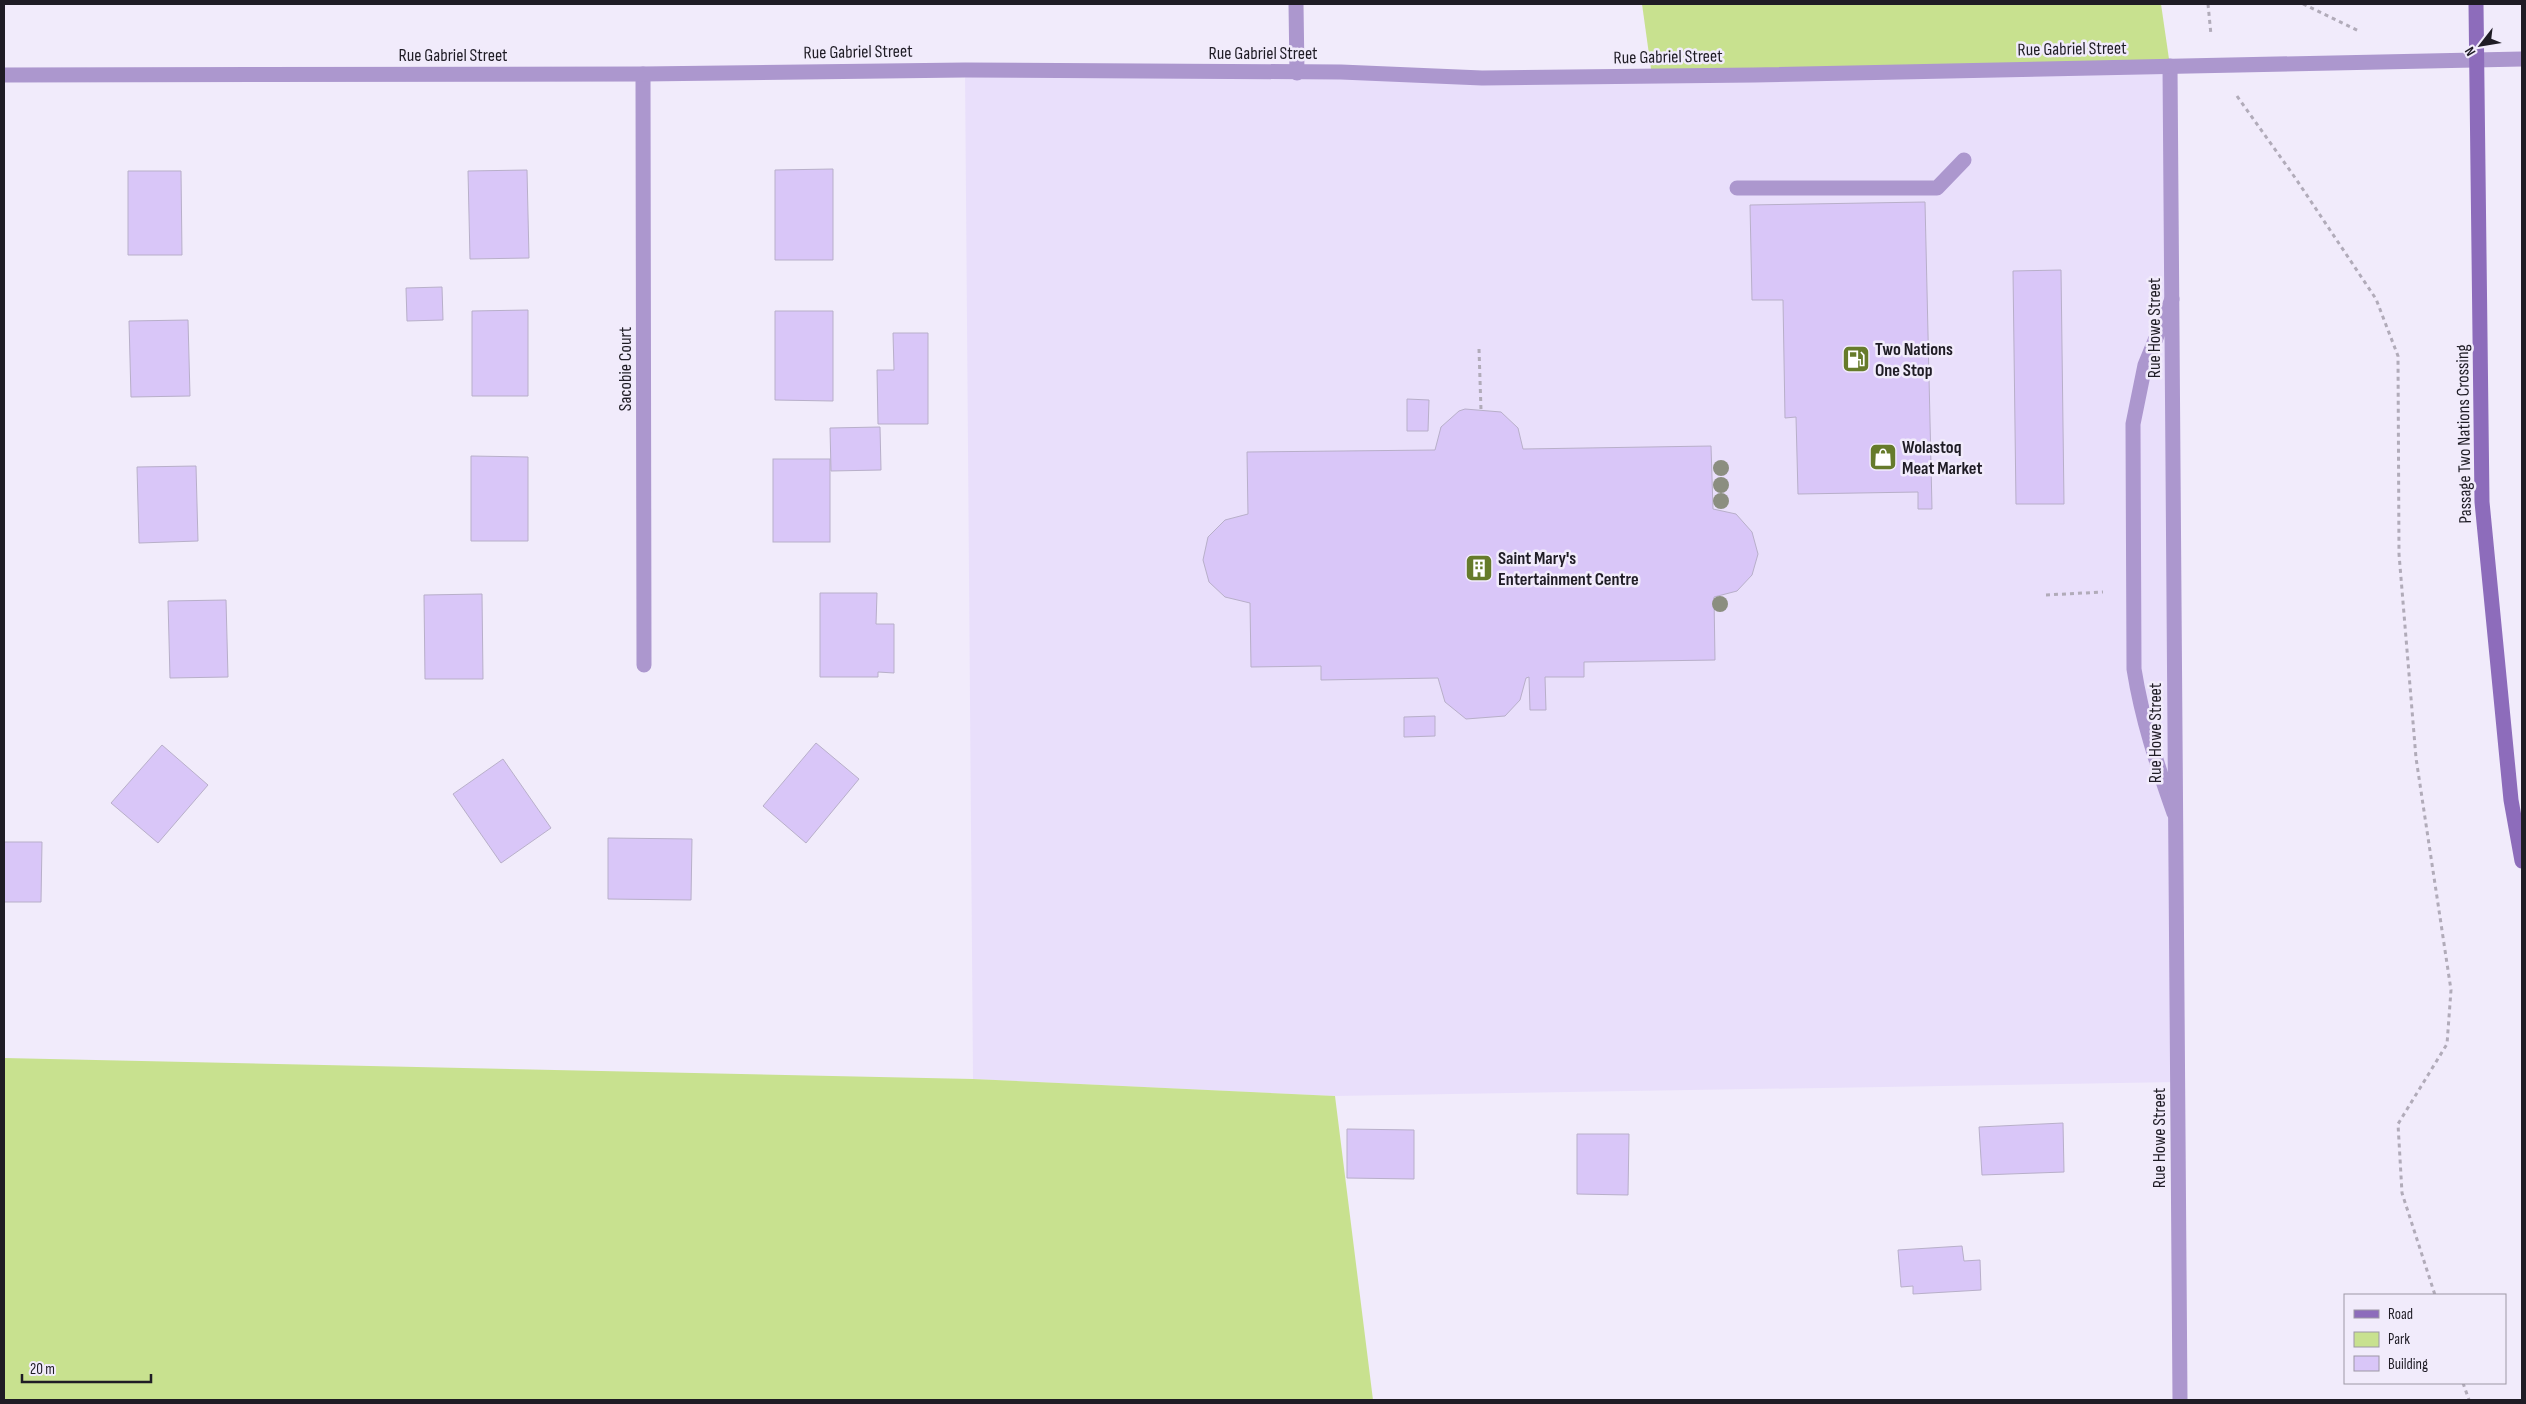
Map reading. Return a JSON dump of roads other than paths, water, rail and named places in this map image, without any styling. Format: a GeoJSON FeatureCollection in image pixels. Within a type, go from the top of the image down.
{"type":"FeatureCollection","features":[{"type":"Feature","properties":{"kind":"main road","name":"Passage Two Nations Crossing"},"geometry":{"type":"LineString","coordinates":[[2476,9],[2482,502],[2511,800],[2522,861]]}},
{"type":"Feature","properties":{"kind":"street"},"geometry":{"type":"LineString","coordinates":[[1296,4],[1297,73]]}},
{"type":"Feature","properties":{"kind":"street","name":"Rue Gabriel Street"},"geometry":{"type":"LineString","coordinates":[[4,75],[643,74],[965,70],[1341,72],[1502,78],[2522,60]]}},
{"type":"Feature","properties":{"kind":"street","name":"Rue Howe Street"},"geometry":{"type":"LineString","coordinates":[[2170,66],[2173,295],[2174,813],[2180,1400]]}},
{"type":"Feature","properties":{"kind":"street","name":"Sacobie Court"},"geometry":{"type":"LineString","coordinates":[[643,74],[644,665]]}},
{"type":"Feature","properties":{"kind":"street"},"geometry":{"type":"LineString","coordinates":[[1737,188],[1938,188],[1964,160]]}},
{"type":"Feature","properties":{"kind":"street"},"geometry":{"type":"LineString","coordinates":[[2173,295],[2145,365],[2133,424],[2133,444],[2134,669],[2140,709],[2174,813]]}},
{"type":"Feature","properties":{"kind":"place","name":"Two Nations One Stop"},"geometry":{"type":"Point","coordinates":[1856,359]}},
{"type":"Feature","properties":{"kind":"place","name":"Wolastoq Meat Market"},"geometry":{"type":"Point","coordinates":[1883,457]}},
{"type":"Feature","properties":{"kind":"place","name":"Saint Mary's Entertainment Centre"},"geometry":{"type":"Point","coordinates":[1479,568]}}]}
